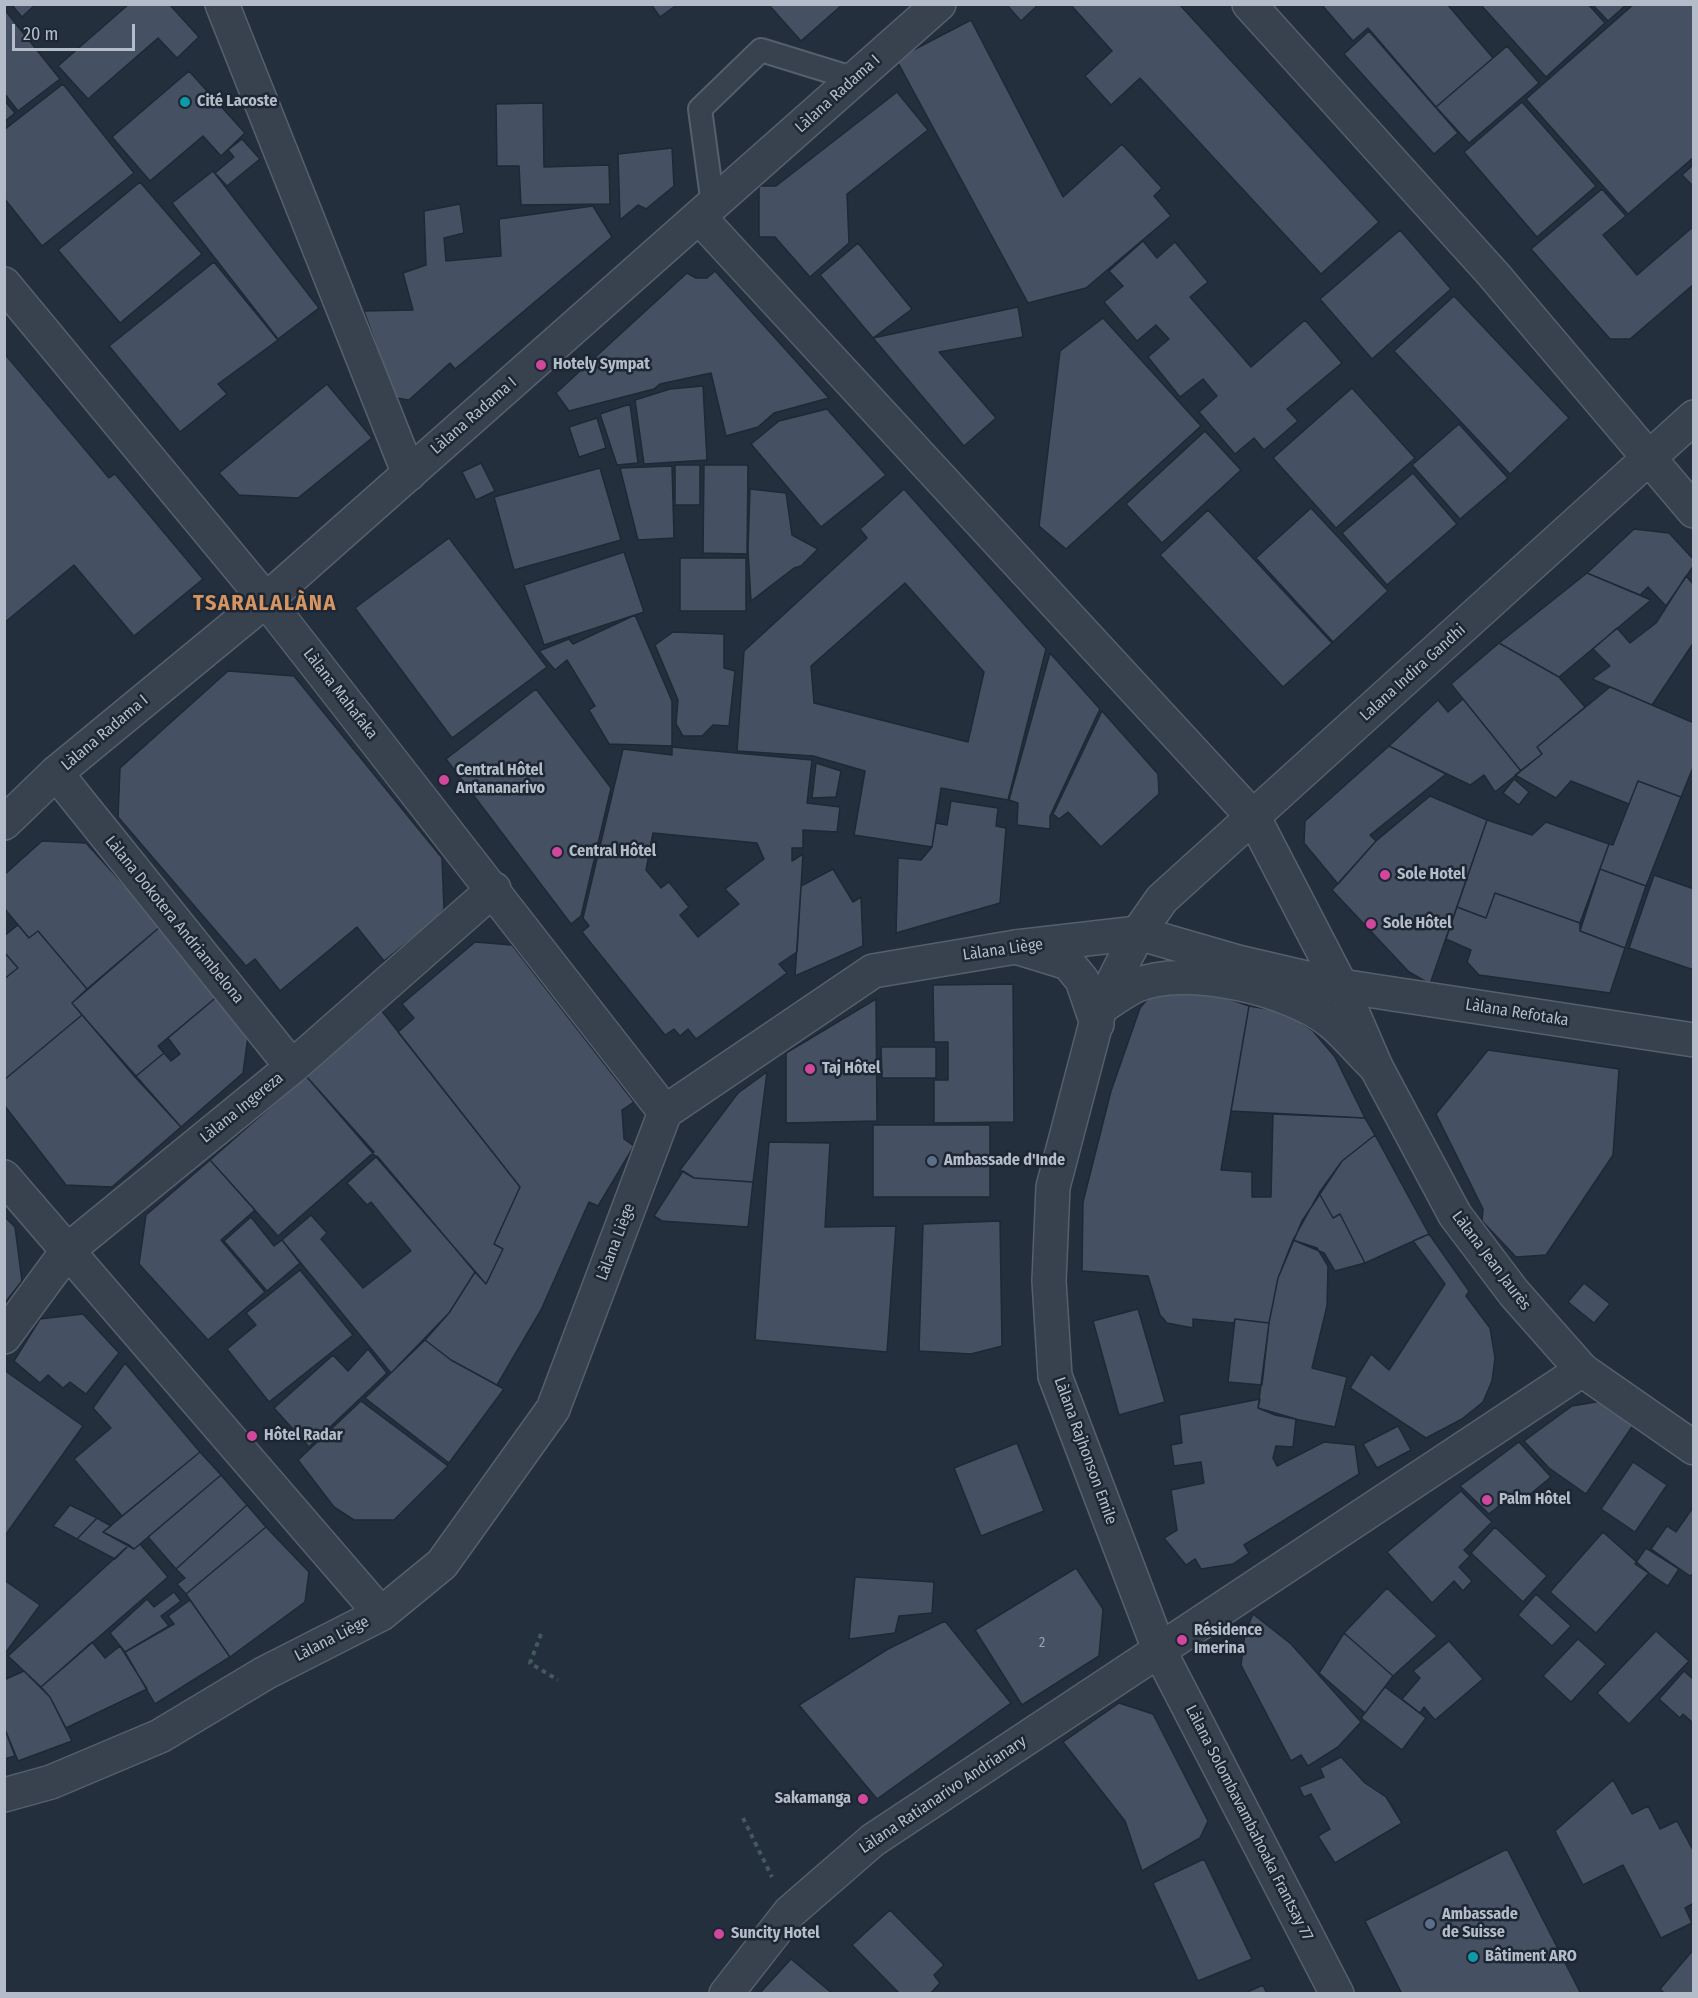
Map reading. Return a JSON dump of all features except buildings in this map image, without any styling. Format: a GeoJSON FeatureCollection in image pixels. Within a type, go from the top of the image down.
{"type":"FeatureCollection","features":[{"type":"Feature","properties":{"kind":"street"},"geometry":{"type":"LineString","coordinates":[[222,4],[409,474]]}},
{"type":"Feature","properties":{"kind":"street","name":"Làlana Radama I"},"geometry":{"type":"LineString","coordinates":[[4,823],[56,773],[266,600],[939,4]]}},
{"type":"Feature","properties":{"kind":"street"},"geometry":{"type":"LineString","coordinates":[[1249,4],[1493,274],[1694,512]]}},
{"type":"Feature","properties":{"kind":"street","name":"Làlana Jean Jaurès"},"geometry":{"type":"LineString","coordinates":[[706,212],[1254,818],[1341,986],[1376,1067],[1455,1215],[1514,1293],[1582,1370],[1694,1448]]}},
{"type":"Feature","properties":{"kind":"street","name":"Làlana Mahafaka"},"geometry":{"type":"LineString","coordinates":[[4,284],[266,600],[494,889],[665,1112]]}},
{"type":"Feature","properties":{"kind":"street","name":"Lalana Indira Gandhi"},"geometry":{"type":"LineString","coordinates":[[1138,933],[1162,899],[1694,417]]}},
{"type":"Feature","properties":{"kind":"street","name":"Làlana Dokotera Andriambelona"},"geometry":{"type":"LineString","coordinates":[[56,773],[292,1067]]}},
{"type":"Feature","properties":{"kind":"street","name":"Làlana Ingereza"},"geometry":{"type":"LineString","coordinates":[[4,1338],[68,1250],[292,1067],[494,889]]}},
{"type":"Feature","properties":{"kind":"street","name":"Làlana Liège"},"geometry":{"type":"LineString","coordinates":[[4,1795],[51,1782],[160,1736],[265,1673],[381,1614],[442,1564],[553,1409],[665,1112],[873,971],[1016,947],[1138,933],[1238,962],[1341,986]]}},
{"type":"Feature","properties":{"kind":"street","name":"Làlana Rajhonson Emile"},"geometry":{"type":"LineString","coordinates":[[1138,933],[1099,1016],[1053,1187],[1049,1281],[1055,1376],[1160,1652]]}},
{"type":"Feature","properties":{"kind":"street"},"geometry":{"type":"LineString","coordinates":[[1016,947],[1068,963],[1082,980],[1099,1016],[1136,986],[1168,980],[1221,979],[1286,997],[1330,1021],[1376,1067]]}},
{"type":"Feature","properties":{"kind":"street","name":"Làlana Refotaka"},"geometry":{"type":"LineString","coordinates":[[1341,986],[1694,1041]]}},
{"type":"Feature","properties":{"kind":"street"},"geometry":{"type":"LineString","coordinates":[[4,1177],[381,1614]]}},
{"type":"Feature","properties":{"kind":"street","name":"Làlana Ratianarivo Andrianary"},"geometry":{"type":"LineString","coordinates":[[726,1994],[790,1912],[873,1840],[1160,1652],[1582,1370]]}},
{"type":"Feature","properties":{"kind":"street","name":"Làlana Solombavambahoaka Frantsay 77"},"geometry":{"type":"LineString","coordinates":[[1160,1652],[1338,1994]]}},
{"type":"Feature","properties":{"kind":"lane"},"geometry":{"type":"LineString","coordinates":[[706,212],[700,109],[760,50],[855,79]]}},
{"type":"Feature","properties":{"kind":"path"},"geometry":{"type":"LineString","coordinates":[[541,1634],[530,1663],[558,1680]]}},
{"type":"Feature","properties":{"kind":"path"},"geometry":{"type":"LineString","coordinates":[[743,1818],[790,1912]]}},
{"type":"Feature","properties":{"kind":"place","name":"Cité Lacoste"},"geometry":{"type":"Point","coordinates":[185,102]}},
{"type":"Feature","properties":{"kind":"place","name":"Hotely Sympat"},"geometry":{"type":"Point","coordinates":[541,365]}},
{"type":"Feature","properties":{"kind":"place","name":"Central Hôtel Antananarivo"},"geometry":{"type":"Point","coordinates":[444,780]}},
{"type":"Feature","properties":{"kind":"place","name":"Central Hôtel"},"geometry":{"type":"Point","coordinates":[557,852]}},
{"type":"Feature","properties":{"kind":"place","name":"Sole Hotel"},"geometry":{"type":"Point","coordinates":[1385,875]}},
{"type":"Feature","properties":{"kind":"place","name":"Sole Hôtel"},"geometry":{"type":"Point","coordinates":[1371,924]}},
{"type":"Feature","properties":{"kind":"place","name":"Taj Hôtel"},"geometry":{"type":"Point","coordinates":[810,1069]}},
{"type":"Feature","properties":{"kind":"place","name":"Ambassade d'Inde"},"geometry":{"type":"Point","coordinates":[932,1161]}},
{"type":"Feature","properties":{"kind":"place","name":"Hôtel Radar"},"geometry":{"type":"Point","coordinates":[252,1436]}},
{"type":"Feature","properties":{"kind":"place","name":"Palm Hôtel"},"geometry":{"type":"Point","coordinates":[1487,1500]}},
{"type":"Feature","properties":{"kind":"place","name":"Résidence Imerina"},"geometry":{"type":"Point","coordinates":[1182,1640]}},
{"type":"Feature","properties":{"kind":"place","name":"Sakamanga"},"geometry":{"type":"Point","coordinates":[863,1799]}},
{"type":"Feature","properties":{"kind":"place","name":"Ambassade de Suisse"},"geometry":{"type":"Point","coordinates":[1430,1924]}},
{"type":"Feature","properties":{"kind":"place","name":"Suncity Hotel"},"geometry":{"type":"Point","coordinates":[719,1934]}},
{"type":"Feature","properties":{"kind":"place","name":"Bâtiment ARO"},"geometry":{"type":"Point","coordinates":[1473,1957]}},
{"type":"Feature","properties":{"kind":"district","name":"TSARALALÀNA"},"geometry":{"type":"Point","coordinates":[265,604]}}]}
